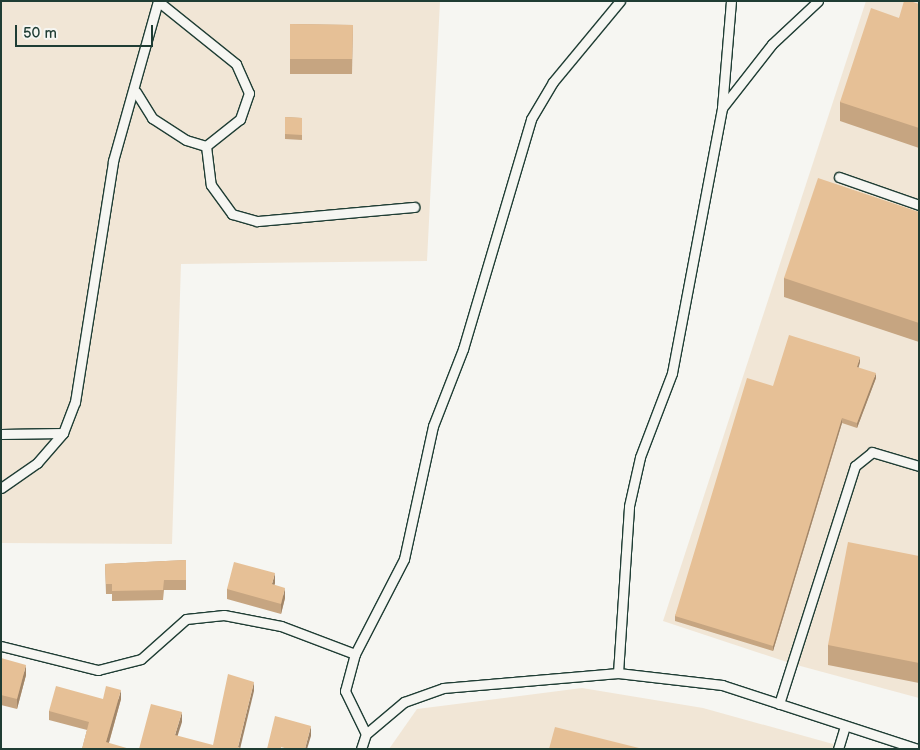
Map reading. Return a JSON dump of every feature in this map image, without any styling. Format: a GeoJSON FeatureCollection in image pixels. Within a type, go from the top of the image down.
{"type":"FeatureCollection","features":[{"type":"Feature","properties":{"kind":"lane"},"geometry":{"type":"LineString","coordinates":[[366,734],[345,691],[355,654],[404,559],[433,426],[463,349],[531,119],[553,82],[620,1]]}},
{"type":"Feature","properties":{"kind":"lane"},"geometry":{"type":"LineString","coordinates":[[618,673],[629,506],[640,457],[672,373],[722,108],[731,1]]}},
{"type":"Feature","properties":{"kind":"lane"},"geometry":{"type":"LineString","coordinates":[[722,108],[766,50],[818,1]]}},
{"type":"Feature","properties":{"kind":"lane"},"geometry":{"type":"LineString","coordinates":[[1,488],[38,463],[63,433],[75,402],[113,161],[136,92],[158,2],[236,64],[249,93],[240,119],[206,146]]}},
{"type":"Feature","properties":{"kind":"lane"},"geometry":{"type":"LineString","coordinates":[[136,92],[152,118],[186,140],[206,146]]}},
{"type":"Feature","properties":{"kind":"lane"},"geometry":{"type":"LineString","coordinates":[[206,146],[211,185],[232,214],[257,221],[414,206]]}},
{"type":"Feature","properties":{"kind":"lane"},"geometry":{"type":"LineString","coordinates":[[839,177],[919,205]]}},
{"type":"Feature","properties":{"kind":"lane"},"geometry":{"type":"LineString","coordinates":[[1,434],[63,433]]}},
{"type":"Feature","properties":{"kind":"lane"},"geometry":{"type":"LineString","coordinates":[[779,704],[855,466],[872,452],[919,466]]}},
{"type":"Feature","properties":{"kind":"lane"},"geometry":{"type":"LineString","coordinates":[[1,646],[98,670],[141,659],[186,619],[224,614],[281,626],[355,654]]}},
{"type":"Feature","properties":{"kind":"lane"},"geometry":{"type":"LineString","coordinates":[[361,749],[366,734],[404,702],[443,688],[618,673],[722,685],[918,749]]}},
{"type":"Feature","properties":{"kind":"lane"},"geometry":{"type":"LineString","coordinates":[[838,749],[845,726]]}},
{"type":"Feature","properties":{"kind":"shaded area"},"geometry":{"type":"Polygon","coordinates":[[[1,1],[440,1],[427,261],[181,264],[172,544],[1,543],[1,1]]]}},
{"type":"Feature","properties":{"kind":"shaded area"},"geometry":{"type":"Polygon","coordinates":[[[866,1],[919,1],[919,698],[793,664],[663,621],[866,1]]]}},
{"type":"Feature","properties":{"kind":"shaded area"},"geometry":{"type":"Polygon","coordinates":[[[582,688],[703,708],[851,749],[389,749],[417,709],[582,688]]]}},
{"type":"Feature","properties":{"kind":"building"},"geometry":{"type":"Polygon","coordinates":[[[904,1],[919,4],[919,128],[840,102],[871,8],[899,18],[904,1]]]}},
{"type":"Feature","properties":{"kind":"building"},"geometry":{"type":"Polygon","coordinates":[[[290,24],[353,25],[352,59],[290,59],[290,24]]]}},
{"type":"Feature","properties":{"kind":"building"},"geometry":{"type":"Polygon","coordinates":[[[285,117],[302,118],[302,135],[285,134],[285,117]]]}},
{"type":"Feature","properties":{"kind":"building"},"geometry":{"type":"Polygon","coordinates":[[[818,178],[919,212],[919,323],[784,278],[818,178]]]}},
{"type":"Feature","properties":{"kind":"building"},"geometry":{"type":"Polygon","coordinates":[[[789,335],[860,357],[857,367],[876,373],[857,423],[842,418],[773,646],[675,616],[747,378],[773,386],[789,335]]]}},
{"type":"Feature","properties":{"kind":"building"},"geometry":{"type":"Polygon","coordinates":[[[848,542],[919,556],[919,663],[828,645],[848,542]]]}},
{"type":"Feature","properties":{"kind":"building"},"geometry":{"type":"Polygon","coordinates":[[[186,560],[186,580],[164,580],[163,590],[112,591],[112,584],[106,584],[105,564],[186,560]]]}},
{"type":"Feature","properties":{"kind":"building"},"geometry":{"type":"Polygon","coordinates":[[[234,562],[275,573],[272,584],[285,588],[281,604],[227,589],[234,562]]]}},
{"type":"Feature","properties":{"kind":"building"},"geometry":{"type":"Polygon","coordinates":[[[2,577],[2,593],[1,593],[2,577]]]}},
{"type":"Feature","properties":{"kind":"building"},"geometry":{"type":"Polygon","coordinates":[[[1,658],[26,665],[17,699],[1,695],[1,658]]]}},
{"type":"Feature","properties":{"kind":"building"},"geometry":{"type":"Polygon","coordinates":[[[228,674],[254,682],[238,747],[244,749],[139,749],[151,704],[182,712],[175,735],[213,745],[228,674]]]}},
{"type":"Feature","properties":{"kind":"building"},"geometry":{"type":"Polygon","coordinates":[[[56,686],[103,699],[106,686],[121,690],[106,742],[130,749],[82,749],[89,722],[49,711],[56,686]]]}},
{"type":"Feature","properties":{"kind":"building"},"geometry":{"type":"Polygon","coordinates":[[[275,716],[311,726],[305,749],[281,747],[281,749],[267,749],[275,716]]]}},
{"type":"Feature","properties":{"kind":"building"},"geometry":{"type":"Polygon","coordinates":[[[555,727],[643,749],[549,749],[555,727]]]}}]}
